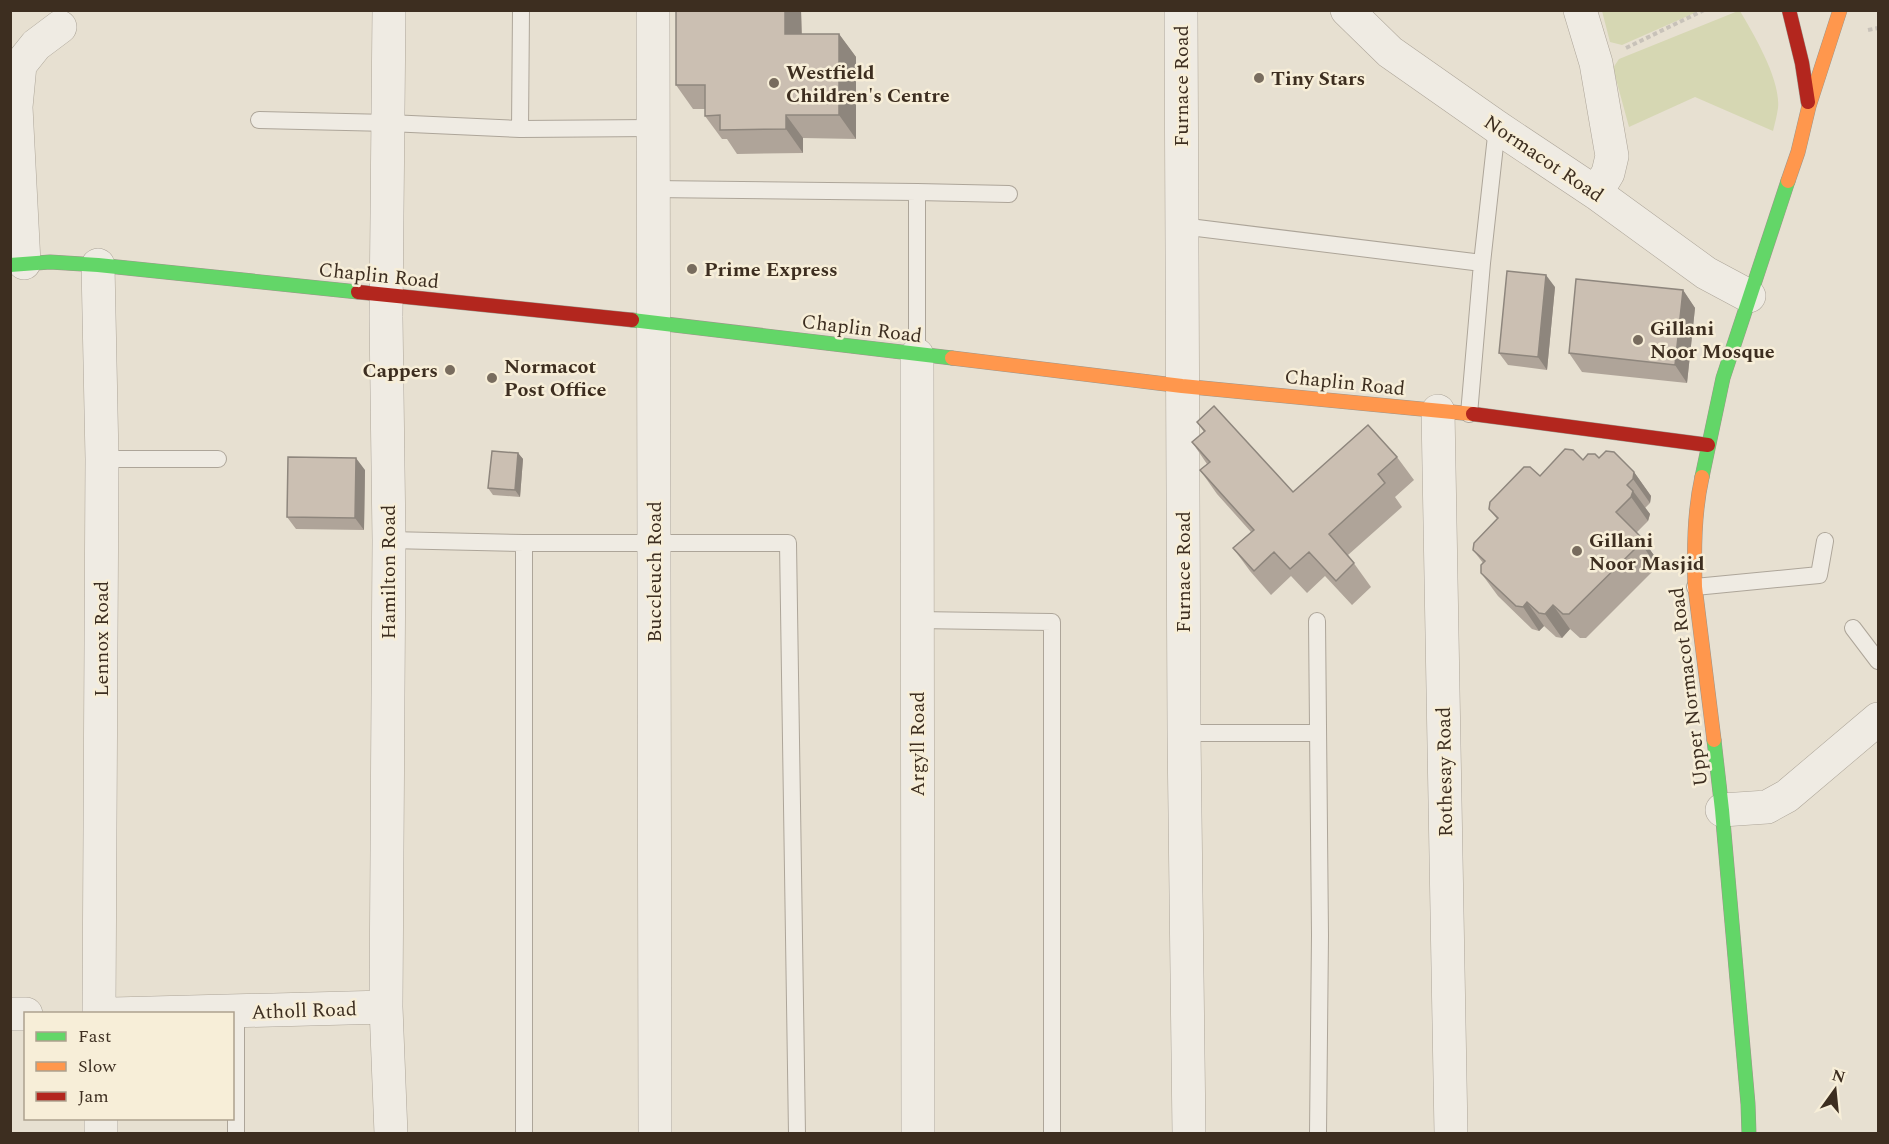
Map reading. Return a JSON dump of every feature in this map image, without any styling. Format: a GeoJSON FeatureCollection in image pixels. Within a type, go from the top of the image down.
{"type":"FeatureCollection","features":[{"type":"Feature","properties":{"kind":"street","name":"Hamilton Road"},"geometry":{"type":"LineString","coordinates":[[389,10],[386,1007],[391,1134]]}},
{"type":"Feature","properties":{"kind":"street","name":"Buccleuch Road"},"geometry":{"type":"LineString","coordinates":[[653,10],[655,1134]]}},
{"type":"Feature","properties":{"kind":"street","name":"Furnace Road"},"geometry":{"type":"LineString","coordinates":[[1181,10],[1184,733],[1189,1134]]}},
{"type":"Feature","properties":{"kind":"street","name":"Normacot Road"},"geometry":{"type":"LineString","coordinates":[[1347,10],[1390,52],[1596,193],[1706,273],[1749,296]]}},
{"type":"Feature","properties":{"kind":"street"},"geometry":{"type":"LineString","coordinates":[[1580,10],[1596,63],[1612,156],[1608,173],[1596,193]]}},
{"type":"Feature","properties":{"kind":"street","name":"Upper Normacot Road"},"geometry":{"type":"LineString","coordinates":[[1789,10],[1802,63],[1809,106]]}},
{"type":"Feature","properties":{"kind":"street","name":"Upper Normacot Road"},"geometry":{"type":"LineString","coordinates":[[1749,1134],[1722,810],[1695,587],[1694,533],[1698,494],[1723,378],[1798,152],[1809,106],[1840,10]]}},
{"type":"Feature","properties":{"kind":"street"},"geometry":{"type":"LineString","coordinates":[[17,264],[16,107],[20,65],[36,45],[60,27]]}},
{"type":"Feature","properties":{"kind":"street","name":"Chaplin Road"},"geometry":{"type":"LineString","coordinates":[[17,264],[50,261],[98,265],[654,322],[1182,386],[1453,412],[1708,445]]}},
{"type":"Feature","properties":{"kind":"street","name":"Lennox Road"},"geometry":{"type":"LineString","coordinates":[[98,265],[102,459],[99,1012]]}},
{"type":"Feature","properties":{"kind":"street","name":"Argyll Road"},"geometry":{"type":"LineString","coordinates":[[917,355],[918,1134]]}},
{"type":"Feature","properties":{"kind":"street","name":"Rothesay Road"},"geometry":{"type":"LineString","coordinates":[[1450,1134],[1453,412]]}},
{"type":"Feature","properties":{"kind":"street"},"geometry":{"type":"LineString","coordinates":[[1722,810],[1767,807],[1787,796],[1878,719]]}},
{"type":"Feature","properties":{"kind":"street","name":"Atholl Road"},"geometry":{"type":"LineString","coordinates":[[195,1012],[386,1007]]}},
{"type":"Feature","properties":{"kind":"lane"},"geometry":{"type":"LineString","coordinates":[[520,10],[520,129]]}},
{"type":"Feature","properties":{"kind":"lane"},"geometry":{"type":"LineString","coordinates":[[259,120],[520,129],[652,128]]}},
{"type":"Feature","properties":{"kind":"lane"},"geometry":{"type":"LineString","coordinates":[[1453,412],[1482,263],[1497,127]]}},
{"type":"Feature","properties":{"kind":"lane"},"geometry":{"type":"LineString","coordinates":[[652,189],[1009,194]]}},
{"type":"Feature","properties":{"kind":"lane"},"geometry":{"type":"LineString","coordinates":[[917,192],[917,355]]}},
{"type":"Feature","properties":{"kind":"lane"},"geometry":{"type":"LineString","coordinates":[[1182,226],[1482,263]]}},
{"type":"Feature","properties":{"kind":"lane"},"geometry":{"type":"LineString","coordinates":[[102,459],[218,459]]}},
{"type":"Feature","properties":{"kind":"lane"},"geometry":{"type":"LineString","coordinates":[[388,540],[524,543],[788,543],[797,1134]]}},
{"type":"Feature","properties":{"kind":"lane"},"geometry":{"type":"LineString","coordinates":[[1695,587],[1819,575],[1825,541]]}},
{"type":"Feature","properties":{"kind":"lane"},"geometry":{"type":"LineString","coordinates":[[524,543],[524,1134]]}},
{"type":"Feature","properties":{"kind":"lane"},"geometry":{"type":"LineString","coordinates":[[917,620],[1052,622],[1052,1134]]}},
{"type":"Feature","properties":{"kind":"lane"},"geometry":{"type":"LineString","coordinates":[[1317,621],[1320,935],[1318,1134]]}},
{"type":"Feature","properties":{"kind":"lane"},"geometry":{"type":"LineString","coordinates":[[1853,628],[1878,660]]}},
{"type":"Feature","properties":{"kind":"lane"},"geometry":{"type":"LineString","coordinates":[[1184,733],[1317,733]]}},
{"type":"Feature","properties":{"kind":"lane"},"geometry":{"type":"LineString","coordinates":[[236,1011],[236,1134]]}},
{"type":"Feature","properties":{"kind":"path"},"geometry":{"type":"LineString","coordinates":[[1596,63],[1704,10]]}},
{"type":"Feature","properties":{"kind":"green space"},"geometry":{"type":"Polygon","coordinates":[[[1602,10],[1699,11],[1622,45],[1610,42],[1602,10]]]}},
{"type":"Feature","properties":{"kind":"green space"},"geometry":{"type":"Polygon","coordinates":[[[1738,11],[1759,45],[1775,84],[1778,108],[1773,131],[1695,97],[1629,127],[1613,68],[1619,59],[1738,11]]]}},
{"type":"Feature","properties":{"kind":"building","name":"Westfield Children's Centre"},"geometry":{"type":"Polygon","coordinates":[[[676,10],[785,10],[785,34],[839,34],[839,115],[786,115],[786,129],[720,130],[720,115],[705,116],[705,85],[676,85],[676,10]]]}},
{"type":"Feature","properties":{"kind":"building"},"geometry":{"type":"Polygon","coordinates":[[[1507,271],[1546,275],[1538,357],[1499,353],[1507,271]]]}},
{"type":"Feature","properties":{"kind":"building","name":"Gillani Noor Mosque"},"geometry":{"type":"Polygon","coordinates":[[[1576,279],[1683,290],[1675,365],[1569,353],[1576,279]]]}},
{"type":"Feature","properties":{"kind":"building"},"geometry":{"type":"Polygon","coordinates":[[[1214,406],[1293,492],[1368,425],[1397,457],[1378,474],[1385,483],[1329,534],[1354,563],[1336,581],[1309,552],[1290,569],[1274,552],[1254,571],[1233,548],[1254,530],[1200,470],[1210,462],[1192,442],[1205,431],[1197,422],[1214,406]]]}},
{"type":"Feature","properties":{"kind":"building","name":"Gillani Noor Masjid"},"geometry":{"type":"Polygon","coordinates":[[[1565,449],[1573,450],[1583,460],[1588,454],[1595,454],[1599,458],[1606,451],[1614,452],[1634,472],[1633,479],[1627,485],[1633,491],[1631,497],[1616,512],[1641,537],[1641,543],[1569,614],[1563,614],[1553,605],[1545,614],[1539,613],[1527,602],[1523,607],[1516,606],[1481,573],[1481,565],[1485,561],[1473,550],[1474,543],[1498,518],[1489,509],[1490,502],[1524,467],[1530,467],[1540,476],[1565,449]]]}},
{"type":"Feature","properties":{"kind":"building"},"geometry":{"type":"Polygon","coordinates":[[[492,451],[518,453],[515,490],[488,488],[492,451]]]}},
{"type":"Feature","properties":{"kind":"building"},"geometry":{"type":"Polygon","coordinates":[[[288,457],[356,458],[355,518],[287,517],[288,457]]]}},
{"type":"Feature","properties":{"kind":"traffic: fast"},"geometry":{"type":"LineString","coordinates":[[1702,477],[1723,378],[1788,181]]}},
{"type":"Feature","properties":{"kind":"traffic: fast"},"geometry":{"type":"LineString","coordinates":[[10,265],[50,262],[98,265],[358,292]]}},
{"type":"Feature","properties":{"kind":"traffic: fast"},"geometry":{"type":"LineString","coordinates":[[632,320],[952,358]]}},
{"type":"Feature","properties":{"kind":"traffic: fast"},"geometry":{"type":"LineString","coordinates":[[1714,740],[1749,1134]]}},
{"type":"Feature","properties":{"kind":"traffic: slow"},"geometry":{"type":"LineString","coordinates":[[1788,181],[1840,10]]}},
{"type":"Feature","properties":{"kind":"traffic: slow"},"geometry":{"type":"LineString","coordinates":[[952,358],[1182,386],[1473,414]]}},
{"type":"Feature","properties":{"kind":"traffic: slow"},"geometry":{"type":"LineString","coordinates":[[1702,477],[1696,518],[1695,587],[1714,740]]}},
{"type":"Feature","properties":{"kind":"traffic: jam"},"geometry":{"type":"LineString","coordinates":[[1789,10],[1802,63],[1808,102]]}},
{"type":"Feature","properties":{"kind":"traffic: jam"},"geometry":{"type":"LineString","coordinates":[[358,292],[632,320]]}},
{"type":"Feature","properties":{"kind":"traffic: jam"},"geometry":{"type":"LineString","coordinates":[[1473,414],[1708,445]]}},
{"type":"Feature","properties":{"kind":"place","name":"Tiny Stars"},"geometry":{"type":"Point","coordinates":[1259,78]}},
{"type":"Feature","properties":{"kind":"place","name":"Westfield Children's Centre"},"geometry":{"type":"Point","coordinates":[774,83]}},
{"type":"Feature","properties":{"kind":"place","name":"Prime Express"},"geometry":{"type":"Point","coordinates":[692,269]}},
{"type":"Feature","properties":{"kind":"place","name":"Gillani Noor Mosque"},"geometry":{"type":"Point","coordinates":[1638,340]}},
{"type":"Feature","properties":{"kind":"place","name":"Cappers"},"geometry":{"type":"Point","coordinates":[450,370]}},
{"type":"Feature","properties":{"kind":"place","name":"Normacot Post Office"},"geometry":{"type":"Point","coordinates":[492,378]}},
{"type":"Feature","properties":{"kind":"place","name":"Gillani Noor Masjid"},"geometry":{"type":"Point","coordinates":[1577,551]}}]}
